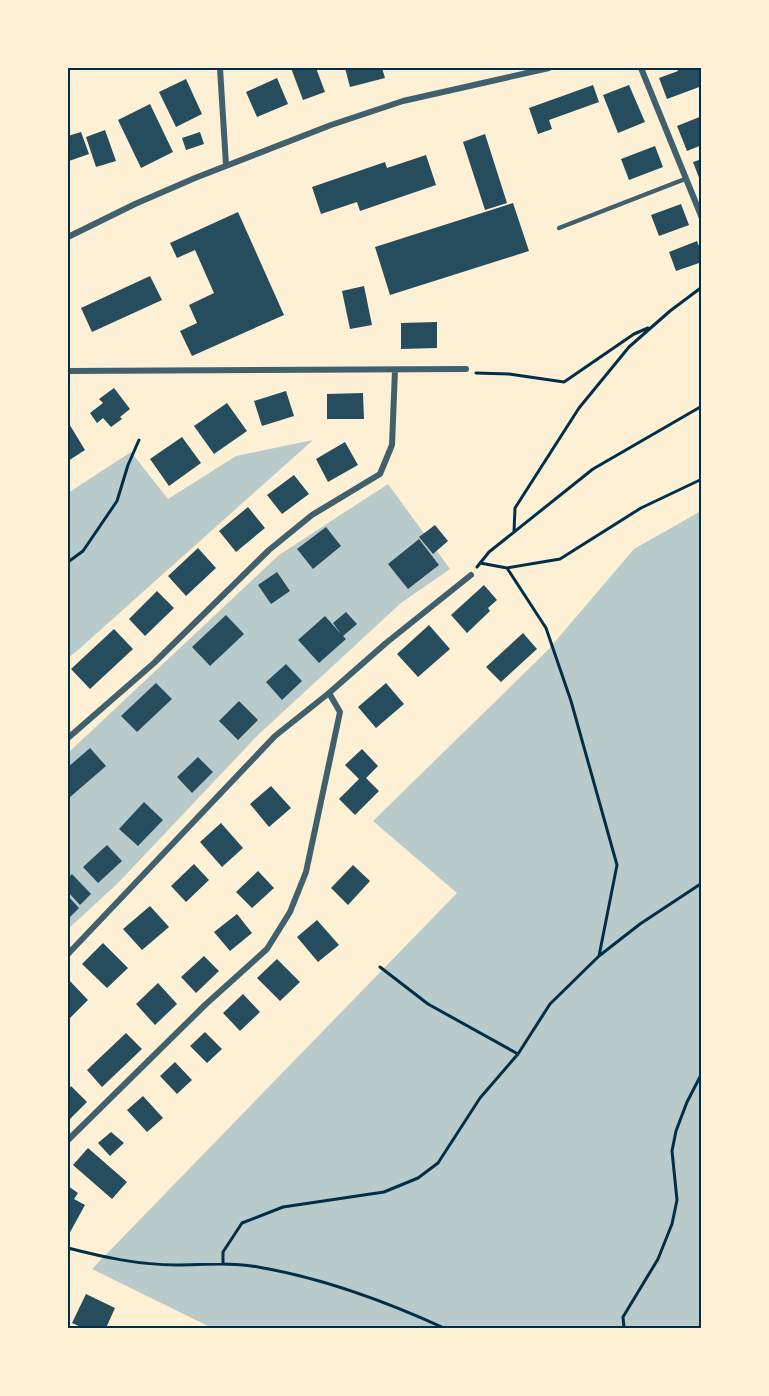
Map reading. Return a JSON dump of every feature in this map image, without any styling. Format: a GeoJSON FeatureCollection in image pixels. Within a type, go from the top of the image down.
{"type":"FeatureCollection","features":[{"type":"Feature","properties":{"kind":"street"},"geometry":{"type":"LineString","coordinates":[[220,68],[226,165]]}},
{"type":"Feature","properties":{"kind":"street"},"geometry":{"type":"LineString","coordinates":[[68,237],[135,204],[226,165],[331,125],[403,101],[549,68]]}},
{"type":"Feature","properties":{"kind":"street"},"geometry":{"type":"LineString","coordinates":[[641,68],[702,218]]}},
{"type":"Feature","properties":{"kind":"street"},"geometry":{"type":"LineString","coordinates":[[68,371],[466,369]]}},
{"type":"Feature","properties":{"kind":"street"},"geometry":{"type":"LineString","coordinates":[[68,738],[154,663],[269,550],[312,515],[380,474],[392,445],[395,370]]}},
{"type":"Feature","properties":{"kind":"street"},"geometry":{"type":"LineString","coordinates":[[68,954],[274,736],[471,574]]}},
{"type":"Feature","properties":{"kind":"street"},"geometry":{"type":"LineString","coordinates":[[68,1140],[206,1005],[267,949],[290,912],[306,872],[340,712],[329,693]]}},
{"type":"Feature","properties":{"kind":"lane"},"geometry":{"type":"LineString","coordinates":[[559,228],[686,179]]}},
{"type":"Feature","properties":{"kind":"path"},"geometry":{"type":"LineString","coordinates":[[514,532],[515,507],[579,408],[629,347],[702,287]]}},
{"type":"Feature","properties":{"kind":"path"},"geometry":{"type":"LineString","coordinates":[[476,372],[564,382],[634,334],[652,326]]}},
{"type":"Feature","properties":{"kind":"path"},"geometry":{"type":"LineString","coordinates":[[471,574],[489,552],[593,469],[702,406]]}},
{"type":"Feature","properties":{"kind":"path"},"geometry":{"type":"LineString","coordinates":[[68,562],[83,550],[117,501],[128,465],[139,440]]}},
{"type":"Feature","properties":{"kind":"path"},"geometry":{"type":"LineString","coordinates":[[480,563],[507,568],[560,560],[641,508],[702,479]]}},
{"type":"Feature","properties":{"kind":"path"},"geometry":{"type":"LineString","coordinates":[[507,568],[546,628],[571,701],[617,865],[599,956]]}},
{"type":"Feature","properties":{"kind":"path"},"geometry":{"type":"LineString","coordinates":[[223,1264],[223,1252],[242,1223],[283,1207],[384,1192],[418,1178],[438,1163],[480,1098],[518,1054],[550,1004],[599,956],[640,924],[702,884]]}},
{"type":"Feature","properties":{"kind":"path"},"geometry":{"type":"LineString","coordinates":[[380,967],[428,1004],[518,1054]]}},
{"type":"Feature","properties":{"kind":"path"},"geometry":{"type":"LineString","coordinates":[[624,1329],[623,1317],[658,1259],[672,1224],[677,1200],[672,1151],[676,1131],[687,1102],[702,1073]]}},
{"type":"Feature","properties":{"kind":"path"},"geometry":{"type":"LineString","coordinates":[[68,1248],[127,1262],[174,1265],[223,1264],[256,1267],[300,1276],[379,1300],[444,1329]]}},
{"type":"Feature","properties":{"kind":"shaded area"},"geometry":{"type":"Polygon","coordinates":[[[313,440],[68,658],[68,493],[131,452],[168,499],[236,456],[313,440]]]}},
{"type":"Feature","properties":{"kind":"shaded area"},"geometry":{"type":"Polygon","coordinates":[[[388,484],[450,569],[401,603],[258,735],[118,883],[68,929],[68,753],[279,555],[388,484]]]}},
{"type":"Feature","properties":{"kind":"shaded area"},"geometry":{"type":"Polygon","coordinates":[[[701,511],[701,1328],[212,1328],[92,1269],[457,893],[373,821],[548,650],[634,549],[701,511]]]}},
{"type":"Feature","properties":{"kind":"building"},"geometry":{"type":"Polygon","coordinates":[[[291,68],[316,68],[325,92],[303,100],[291,68]]]}},
{"type":"Feature","properties":{"kind":"building"},"geometry":{"type":"Polygon","coordinates":[[[345,68],[382,68],[385,78],[350,87],[345,68]]]}},
{"type":"Feature","properties":{"kind":"building"},"geometry":{"type":"Polygon","coordinates":[[[677,68],[699,68],[702,75],[702,86],[667,99],[659,78],[678,71],[677,68]]]}},
{"type":"Feature","properties":{"kind":"building"},"geometry":{"type":"Polygon","coordinates":[[[277,78],[288,104],[257,117],[246,92],[277,78]]]}},
{"type":"Feature","properties":{"kind":"building"},"geometry":{"type":"Polygon","coordinates":[[[186,79],[202,114],[176,127],[159,92],[186,79]]]}},
{"type":"Feature","properties":{"kind":"building"},"geometry":{"type":"Polygon","coordinates":[[[593,85],[599,102],[549,120],[552,129],[538,134],[529,108],[593,85]]]}},
{"type":"Feature","properties":{"kind":"building"},"geometry":{"type":"Polygon","coordinates":[[[629,85],[645,122],[618,133],[603,95],[629,85]]]}},
{"type":"Feature","properties":{"kind":"building"},"geometry":{"type":"Polygon","coordinates":[[[150,104],[173,152],[141,168],[118,120],[150,104]]]}},
{"type":"Feature","properties":{"kind":"building"},"geometry":{"type":"Polygon","coordinates":[[[702,116],[702,145],[687,151],[677,126],[702,116]]]}},
{"type":"Feature","properties":{"kind":"building"},"geometry":{"type":"Polygon","coordinates":[[[105,130],[116,161],[96,167],[86,137],[105,130]]]}},
{"type":"Feature","properties":{"kind":"building"},"geometry":{"type":"Polygon","coordinates":[[[81,132],[89,154],[69,161],[68,136],[81,132]]]}},
{"type":"Feature","properties":{"kind":"building"},"geometry":{"type":"Polygon","coordinates":[[[200,132],[204,144],[186,150],[182,138],[200,132]]]}},
{"type":"Feature","properties":{"kind":"building"},"geometry":{"type":"Polygon","coordinates":[[[485,134],[507,203],[485,210],[463,142],[485,134]]]}},
{"type":"Feature","properties":{"kind":"building"},"geometry":{"type":"Polygon","coordinates":[[[655,146],[663,167],[629,180],[621,159],[655,146]]]}},
{"type":"Feature","properties":{"kind":"building"},"geometry":{"type":"Polygon","coordinates":[[[426,155],[436,185],[360,211],[357,202],[321,214],[312,187],[385,162],[387,168],[426,155]]]}},
{"type":"Feature","properties":{"kind":"building"},"geometry":{"type":"Polygon","coordinates":[[[702,159],[702,182],[701,183],[693,162],[702,159]]]}},
{"type":"Feature","properties":{"kind":"building"},"geometry":{"type":"Polygon","coordinates":[[[513,203],[529,251],[390,295],[375,247],[513,203]]]}},
{"type":"Feature","properties":{"kind":"building"},"geometry":{"type":"Polygon","coordinates":[[[681,204],[689,225],[659,236],[651,215],[681,204]]]}},
{"type":"Feature","properties":{"kind":"building"},"geometry":{"type":"Polygon","coordinates":[[[238,212],[284,315],[192,356],[180,331],[197,323],[189,305],[214,293],[195,250],[177,258],[170,243],[238,212]]]}},
{"type":"Feature","properties":{"kind":"building"},"geometry":{"type":"Polygon","coordinates":[[[697,241],[702,254],[702,262],[676,271],[669,252],[697,241]]]}},
{"type":"Feature","properties":{"kind":"building"},"geometry":{"type":"Polygon","coordinates":[[[150,276],[162,300],[92,332],[81,308],[150,276]]]}},
{"type":"Feature","properties":{"kind":"building"},"geometry":{"type":"Polygon","coordinates":[[[364,286],[372,325],[350,329],[342,291],[364,286]]]}},
{"type":"Feature","properties":{"kind":"building"},"geometry":{"type":"Polygon","coordinates":[[[437,322],[437,348],[401,349],[401,323],[437,322]]]}},
{"type":"Feature","properties":{"kind":"building"},"geometry":{"type":"Polygon","coordinates":[[[114,388],[130,409],[111,427],[103,418],[97,423],[90,413],[103,403],[99,399],[114,388]]]}},
{"type":"Feature","properties":{"kind":"building"},"geometry":{"type":"Polygon","coordinates":[[[286,391],[294,416],[262,426],[254,401],[286,391]]]}},
{"type":"Feature","properties":{"kind":"building"},"geometry":{"type":"Polygon","coordinates":[[[363,393],[364,419],[327,419],[327,394],[363,393]]]}},
{"type":"Feature","properties":{"kind":"building"},"geometry":{"type":"Polygon","coordinates":[[[227,403],[247,431],[214,454],[194,426],[227,403]]]}},
{"type":"Feature","properties":{"kind":"building"},"geometry":{"type":"Polygon","coordinates":[[[68,422],[85,450],[68,461],[68,422]]]}},
{"type":"Feature","properties":{"kind":"building"},"geometry":{"type":"Polygon","coordinates":[[[182,437],[201,463],[169,486],[150,459],[182,437]]]}},
{"type":"Feature","properties":{"kind":"building"},"geometry":{"type":"Polygon","coordinates":[[[345,442],[358,465],[328,482],[316,459],[345,442]]]}},
{"type":"Feature","properties":{"kind":"building"},"geometry":{"type":"Polygon","coordinates":[[[294,475],[309,494],[282,514],[267,495],[294,475]]]}},
{"type":"Feature","properties":{"kind":"building"},"geometry":{"type":"Polygon","coordinates":[[[248,507],[265,528],[236,552],[219,531],[248,507]]]}},
{"type":"Feature","properties":{"kind":"building"},"geometry":{"type":"Polygon","coordinates":[[[435,525],[448,541],[433,554],[419,537],[435,525]]]}},
{"type":"Feature","properties":{"kind":"building"},"geometry":{"type":"Polygon","coordinates":[[[326,527],[341,546],[313,569],[297,549],[326,527]]]}},
{"type":"Feature","properties":{"kind":"building"},"geometry":{"type":"Polygon","coordinates":[[[419,539],[439,565],[408,589],[388,564],[419,539]]]}},
{"type":"Feature","properties":{"kind":"building"},"geometry":{"type":"Polygon","coordinates":[[[198,548],[216,568],[186,596],[168,576],[198,548]]]}},
{"type":"Feature","properties":{"kind":"building"},"geometry":{"type":"Polygon","coordinates":[[[277,572],[290,591],[271,604],[258,585],[277,572]]]}},
{"type":"Feature","properties":{"kind":"building"},"geometry":{"type":"Polygon","coordinates":[[[484,585],[497,600],[488,608],[490,611],[467,633],[451,615],[484,585]]]}},
{"type":"Feature","properties":{"kind":"building"},"geometry":{"type":"Polygon","coordinates":[[[157,591],[174,608],[145,636],[129,619],[157,591]]]}},
{"type":"Feature","properties":{"kind":"building"},"geometry":{"type":"Polygon","coordinates":[[[346,612],[357,624],[343,636],[346,639],[319,663],[298,640],[325,616],[341,634],[333,623],[346,612]]]}},
{"type":"Feature","properties":{"kind":"building"},"geometry":{"type":"Polygon","coordinates":[[[226,615],[244,634],[210,666],[192,647],[226,615]]]}},
{"type":"Feature","properties":{"kind":"building"},"geometry":{"type":"Polygon","coordinates":[[[429,625],[450,649],[418,677],[397,654],[429,625]]]}},
{"type":"Feature","properties":{"kind":"building"},"geometry":{"type":"Polygon","coordinates":[[[114,629],[133,649],[90,689],[71,669],[114,629]]]}},
{"type":"Feature","properties":{"kind":"building"},"geometry":{"type":"Polygon","coordinates":[[[523,633],[537,649],[501,682],[486,667],[523,633]]]}},
{"type":"Feature","properties":{"kind":"building"},"geometry":{"type":"Polygon","coordinates":[[[286,664],[302,681],[282,700],[266,682],[286,664]]]}},
{"type":"Feature","properties":{"kind":"building"},"geometry":{"type":"Polygon","coordinates":[[[156,683],[172,699],[137,732],[121,716],[156,683]]]}},
{"type":"Feature","properties":{"kind":"building"},"geometry":{"type":"Polygon","coordinates":[[[386,683],[404,704],[376,728],[358,707],[386,683]]]}},
{"type":"Feature","properties":{"kind":"building"},"geometry":{"type":"Polygon","coordinates":[[[239,701],[258,720],[238,740],[219,721],[239,701]]]}},
{"type":"Feature","properties":{"kind":"building"},"geometry":{"type":"Polygon","coordinates":[[[90,748],[106,766],[69,798],[68,767],[90,748]]]}},
{"type":"Feature","properties":{"kind":"building"},"geometry":{"type":"Polygon","coordinates":[[[362,749],[378,766],[366,778],[379,791],[355,815],[339,799],[359,779],[345,765],[362,749]]]}},
{"type":"Feature","properties":{"kind":"building"},"geometry":{"type":"Polygon","coordinates":[[[198,757],[213,772],[192,793],[177,777],[198,757]]]}},
{"type":"Feature","properties":{"kind":"building"},"geometry":{"type":"Polygon","coordinates":[[[271,786],[291,808],[269,827],[250,804],[271,786]]]}},
{"type":"Feature","properties":{"kind":"building"},"geometry":{"type":"Polygon","coordinates":[[[144,802],[163,820],[138,846],[119,829],[144,802]]]}},
{"type":"Feature","properties":{"kind":"building"},"geometry":{"type":"Polygon","coordinates":[[[221,823],[243,848],[222,867],[200,842],[221,823]]]}},
{"type":"Feature","properties":{"kind":"building"},"geometry":{"type":"Polygon","coordinates":[[[107,845],[122,861],[98,883],[83,867],[107,845]]]}},
{"type":"Feature","properties":{"kind":"building"},"geometry":{"type":"Polygon","coordinates":[[[194,864],[209,880],[186,902],[171,886],[194,864]]]}},
{"type":"Feature","properties":{"kind":"building"},"geometry":{"type":"Polygon","coordinates":[[[353,865],[370,881],[348,905],[331,888],[353,865]]]}},
{"type":"Feature","properties":{"kind":"building"},"geometry":{"type":"Polygon","coordinates":[[[258,871],[274,888],[252,908],[236,892],[258,871]]]}},
{"type":"Feature","properties":{"kind":"building"},"geometry":{"type":"Polygon","coordinates":[[[72,874],[91,894],[80,905],[68,892],[68,878],[72,874]]]}},
{"type":"Feature","properties":{"kind":"building"},"geometry":{"type":"Polygon","coordinates":[[[68,896],[79,908],[68,919],[68,896]]]}},
{"type":"Feature","properties":{"kind":"building"},"geometry":{"type":"Polygon","coordinates":[[[150,906],[169,927],[142,950],[123,929],[150,906]]]}},
{"type":"Feature","properties":{"kind":"building"},"geometry":{"type":"Polygon","coordinates":[[[237,914],[252,933],[230,951],[214,932],[237,914]]]}},
{"type":"Feature","properties":{"kind":"building"},"geometry":{"type":"Polygon","coordinates":[[[317,920],[339,945],[318,962],[297,937],[317,920]]]}},
{"type":"Feature","properties":{"kind":"building"},"geometry":{"type":"Polygon","coordinates":[[[103,943],[128,968],[107,988],[82,964],[103,943]]]}},
{"type":"Feature","properties":{"kind":"building"},"geometry":{"type":"Polygon","coordinates":[[[204,956],[219,971],[196,993],[181,977],[204,956]]]}},
{"type":"Feature","properties":{"kind":"building"},"geometry":{"type":"Polygon","coordinates":[[[277,959],[300,982],[280,1001],[257,978],[277,959]]]}},
{"type":"Feature","properties":{"kind":"building"},"geometry":{"type":"Polygon","coordinates":[[[68,981],[88,1000],[68,1020],[68,981]]]}},
{"type":"Feature","properties":{"kind":"building"},"geometry":{"type":"Polygon","coordinates":[[[158,983],[177,1004],[155,1025],[136,1004],[158,983]]]}},
{"type":"Feature","properties":{"kind":"building"},"geometry":{"type":"Polygon","coordinates":[[[243,994],[260,1012],[240,1031],[223,1013],[243,994]]]}},
{"type":"Feature","properties":{"kind":"building"},"geometry":{"type":"Polygon","coordinates":[[[205,1032],[222,1049],[207,1063],[190,1046],[205,1032]]]}},
{"type":"Feature","properties":{"kind":"building"},"geometry":{"type":"Polygon","coordinates":[[[126,1033],[142,1049],[102,1087],[87,1070],[126,1033]]]}},
{"type":"Feature","properties":{"kind":"building"},"geometry":{"type":"Polygon","coordinates":[[[175,1062],[192,1080],[177,1094],[160,1076],[175,1062]]]}},
{"type":"Feature","properties":{"kind":"building"},"geometry":{"type":"Polygon","coordinates":[[[71,1086],[87,1102],[68,1121],[68,1090],[71,1086]]]}},
{"type":"Feature","properties":{"kind":"building"},"geometry":{"type":"Polygon","coordinates":[[[143,1096],[163,1118],[147,1132],[127,1110],[143,1096]]]}},
{"type":"Feature","properties":{"kind":"building"},"geometry":{"type":"Polygon","coordinates":[[[111,1132],[124,1143],[110,1156],[98,1143],[111,1132]]]}},
{"type":"Feature","properties":{"kind":"building"},"geometry":{"type":"Polygon","coordinates":[[[88,1148],[127,1182],[112,1199],[73,1165],[88,1148]]]}},
{"type":"Feature","properties":{"kind":"building"},"geometry":{"type":"Polygon","coordinates":[[[68,1186],[78,1193],[74,1199],[85,1205],[68,1236],[68,1186]]]}},
{"type":"Feature","properties":{"kind":"building"},"geometry":{"type":"Polygon","coordinates":[[[86,1294],[115,1308],[106,1328],[83,1328],[72,1323],[86,1294]]]}}]}
